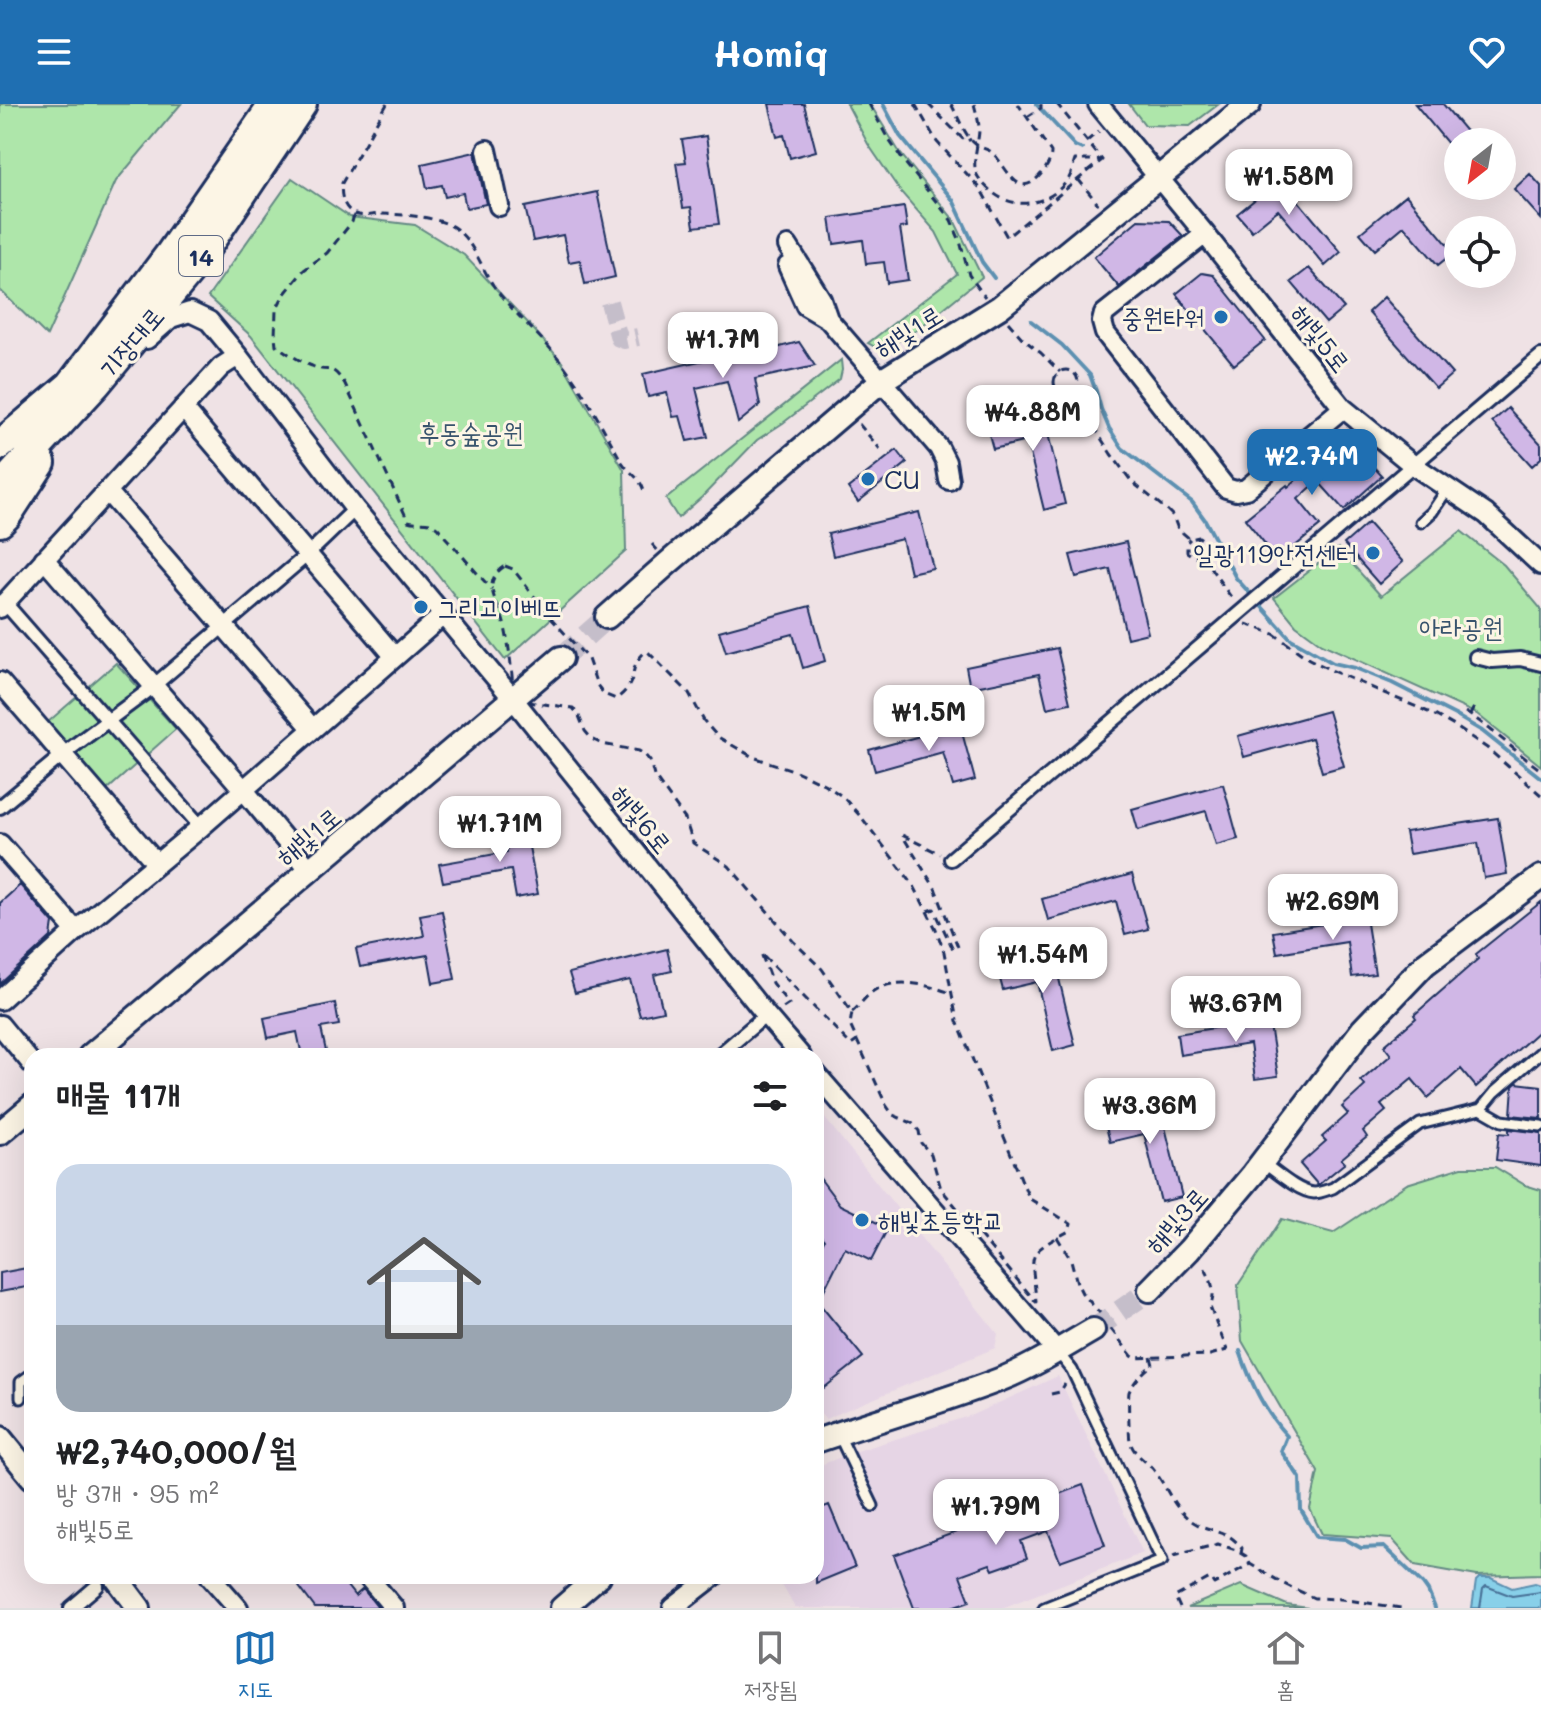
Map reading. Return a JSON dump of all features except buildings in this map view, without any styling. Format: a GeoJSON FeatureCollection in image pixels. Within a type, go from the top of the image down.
{"type":"FeatureCollection","features":[{"type":"Feature","properties":{"kind":"main road","name":"기장대로"},"geometry":{"type":"LineString","coordinates":[[0,459],[48,415],[84,388],[170,254],[274,104]]}},
{"type":"Feature","properties":{"kind":"main road","name":"기장대로"},"geometry":{"type":"LineString","coordinates":[[0,488],[84,388],[193,267],[302,104]]}},
{"type":"Feature","properties":{"kind":"main road"},"geometry":{"type":"LineString","coordinates":[[0,445],[84,388]]}},
{"type":"Feature","properties":{"kind":"main road"},"geometry":{"type":"LineString","coordinates":[[0,522],[84,388]]}},
{"type":"Feature","properties":{"kind":"street","name":"해빛5로"},"geometry":{"type":"LineString","coordinates":[[1098,104],[1343,408],[1413,465],[1486,514],[1541,565]]}},
{"type":"Feature","properties":{"kind":"street","name":"해빛1로"},"geometry":{"type":"LineString","coordinates":[[607,617],[881,381],[1000,307],[1249,104]]}},
{"type":"Feature","properties":{"kind":"street"},"geometry":{"type":"LineString","coordinates":[[487,150],[499,206]]}},
{"type":"Feature","properties":{"kind":"street"},"geometry":{"type":"LineString","coordinates":[[1205,234],[1104,314],[1102,322],[1105,333],[1226,488],[1236,491],[1246,489],[1343,408]]}},
{"type":"Feature","properties":{"kind":"street"},"geometry":{"type":"LineString","coordinates":[[785,248],[821,299],[828,319],[939,448],[946,462],[949,480]]}},
{"type":"Feature","properties":{"kind":"street","name":"해빛6로"},"geometry":{"type":"LineString","coordinates":[[84,388],[171,318],[190,312],[209,321],[355,509],[514,700],[794,1048]]}},
{"type":"Feature","properties":{"kind":"street"},"geometry":{"type":"LineString","coordinates":[[201,827],[3,605],[221,367],[238,356]]}},
{"type":"Feature","properties":{"kind":"street"},"geometry":{"type":"LineString","coordinates":[[951,859],[1240,604],[1266,589],[1541,356]]}},
{"type":"Feature","properties":{"kind":"street"},"geometry":{"type":"LineString","coordinates":[[183,408],[395,657]]}},
{"type":"Feature","properties":{"kind":"street"},"geometry":{"type":"LineString","coordinates":[[107,491],[312,728]]}},
{"type":"Feature","properties":{"kind":"street"},"geometry":{"type":"LineString","coordinates":[[0,807],[63,754],[153,686],[307,555],[355,509]]}},
{"type":"Feature","properties":{"kind":"street"},"geometry":{"type":"LineString","coordinates":[[44,559],[310,870]]}},
{"type":"Feature","properties":{"kind":"street"},"geometry":{"type":"LineString","coordinates":[[0,1000],[443,615]]}},
{"type":"Feature","properties":{"kind":"street"},"geometry":{"type":"LineString","coordinates":[[1476,657],[1492,661],[1520,659],[1541,664]]}},
{"type":"Feature","properties":{"kind":"street","name":"해빛1로"},"geometry":{"type":"LineString","coordinates":[[99,1048],[561,658]]}},
{"type":"Feature","properties":{"kind":"street"},"geometry":{"type":"LineString","coordinates":[[0,682],[157,864]]}},
{"type":"Feature","properties":{"kind":"street"},"geometry":{"type":"LineString","coordinates":[[0,844],[76,931]]}},
{"type":"Feature","properties":{"kind":"street","name":"해빛3로"},"geometry":{"type":"LineString","coordinates":[[1150,1290],[1189,1250],[1262,1162],[1363,1029],[1425,964],[1541,877]]}},
{"type":"Feature","properties":{"kind":"street"},"geometry":{"type":"LineString","coordinates":[[727,1048],[766,1015]]}},
{"type":"Feature","properties":{"kind":"street"},"geometry":{"type":"LineString","coordinates":[[0,1025],[24,1054]]}},
{"type":"Feature","properties":{"kind":"street"},"geometry":{"type":"LineString","coordinates":[[824,1083],[1057,1351]]}},
{"type":"Feature","properties":{"kind":"street"},"geometry":{"type":"LineString","coordinates":[[0,1133],[24,1113]]}},
{"type":"Feature","properties":{"kind":"street"},"geometry":{"type":"LineString","coordinates":[[824,1438],[991,1383],[1093,1330]]}},
{"type":"Feature","properties":{"kind":"street"},"geometry":{"type":"LineString","coordinates":[[0,1438],[24,1467]]}},
{"type":"Feature","properties":{"kind":"street"},"geometry":{"type":"LineString","coordinates":[[71,1608],[102,1584]]}},
{"type":"Feature","properties":{"kind":"street"},"geometry":{"type":"LineString","coordinates":[[110,1584],[139,1608]]}},
{"type":"Feature","properties":{"kind":"street"},"geometry":{"type":"LineString","coordinates":[[217,1584],[238,1608]]}},
{"type":"Feature","properties":{"kind":"street"},"geometry":{"type":"LineString","coordinates":[[374,1584],[394,1608]]}},
{"type":"Feature","properties":{"kind":"street"},"geometry":{"type":"LineString","coordinates":[[562,1608],[590,1584]]}},
{"type":"Feature","properties":{"kind":"street"},"geometry":{"type":"LineString","coordinates":[[673,1608],[704,1584]]}},
{"type":"Feature","properties":{"kind":"lane"},"geometry":{"type":"LineString","coordinates":[[1421,522],[1448,488]]}},
{"type":"Feature","properties":{"kind":"lane"},"geometry":{"type":"LineString","coordinates":[[1262,1162],[1306,1191],[1316,1193],[1333,1188],[1420,1124],[1481,1109],[1495,1092],[1541,1052]]}},
{"type":"Feature","properties":{"kind":"lane"},"geometry":{"type":"LineString","coordinates":[[1481,1109],[1502,1121],[1541,1126]]}},
{"type":"Feature","properties":{"kind":"lane"},"geometry":{"type":"LineString","coordinates":[[1044,1608],[1162,1561],[1072,1370],[1057,1351]]}},
{"type":"Feature","properties":{"kind":"lane"},"geometry":{"type":"LineString","coordinates":[[21,1398],[21,1382],[24,1380]]}},
{"type":"Feature","properties":{"kind":"lane"},"geometry":{"type":"LineString","coordinates":[[838,1433],[873,1506]]}},
{"type":"Feature","properties":{"kind":"path"},"geometry":{"type":"LineString","coordinates":[[387,104],[342,183],[344,203],[355,214],[418,217],[438,220],[455,228],[470,244],[493,285],[564,366],[605,428],[625,466],[642,483],[644,491]]}},
{"type":"Feature","properties":{"kind":"path"},"geometry":{"type":"LineString","coordinates":[[869,104],[902,159],[951,220],[969,275],[978,289]]}},
{"type":"Feature","properties":{"kind":"path"},"geometry":{"type":"LineString","coordinates":[[915,104],[937,142],[982,186],[1009,202],[1023,204],[1055,195],[1069,178],[1075,160],[1102,160]]}},
{"type":"Feature","properties":{"kind":"path"},"geometry":{"type":"LineString","coordinates":[[928,104],[966,142],[971,139]]}},
{"type":"Feature","properties":{"kind":"path"},"geometry":{"type":"LineString","coordinates":[[951,104],[971,139],[980,148],[990,151],[1014,181],[1028,184],[1043,172],[1051,160],[1051,152],[1018,104]]}},
{"type":"Feature","properties":{"kind":"path"},"geometry":{"type":"LineString","coordinates":[[974,104],[979,126],[975,172],[1007,237],[1055,195],[1102,160]]}},
{"type":"Feature","properties":{"kind":"path"},"geometry":{"type":"LineString","coordinates":[[1027,117],[1041,108],[1041,104]]}},
{"type":"Feature","properties":{"kind":"path"},"geometry":{"type":"LineString","coordinates":[[1057,104],[1102,160]]}},
{"type":"Feature","properties":{"kind":"path"},"geometry":{"type":"LineString","coordinates":[[1087,141],[1102,129]]}},
{"type":"Feature","properties":{"kind":"path"},"geometry":{"type":"LineString","coordinates":[[1078,179],[1098,204]]}},
{"type":"Feature","properties":{"kind":"path"},"geometry":{"type":"LineString","coordinates":[[355,214],[327,253],[304,270],[283,296],[276,310],[276,345],[315,368],[337,372],[408,521],[412,524],[437,525],[492,589]]}},
{"type":"Feature","properties":{"kind":"path"},"geometry":{"type":"LineString","coordinates":[[1012,326],[1060,372]]}},
{"type":"Feature","properties":{"kind":"path"},"geometry":{"type":"LineString","coordinates":[[1069,394],[1077,388],[1077,379],[1070,371],[1060,372],[1056,376],[1055,387],[1083,405],[1097,433],[1132,482],[1167,510],[1178,529],[1190,539]]}},
{"type":"Feature","properties":{"kind":"path"},"geometry":{"type":"LineString","coordinates":[[859,424],[880,449]]}},
{"type":"Feature","properties":{"kind":"path"},"geometry":{"type":"LineString","coordinates":[[1199,537],[1206,542],[1203,555],[1190,555],[1186,547],[1190,539],[1199,537]]}},
{"type":"Feature","properties":{"kind":"path"},"geometry":{"type":"LineString","coordinates":[[1203,555],[1224,589],[1240,604]]}},
{"type":"Feature","properties":{"kind":"path"},"geometry":{"type":"LineString","coordinates":[[507,645],[503,619],[492,589],[492,580],[505,566],[513,569],[588,659],[597,685],[604,694],[616,699],[631,686],[634,665],[648,652],[689,693],[704,721],[718,737],[753,757],[824,784],[842,796],[862,818],[914,886],[928,911],[944,952],[957,1021],[1030,1199],[1071,1224],[1069,1231],[1036,1251],[1031,1262],[1036,1302],[941,1189],[931,1154],[921,1143],[919,1131],[912,1123],[893,1115],[886,1105],[850,1025],[852,1012],[875,990],[890,984],[931,986],[951,993]]}},
{"type":"Feature","properties":{"kind":"path"},"geometry":{"type":"LineString","coordinates":[[1243,623],[1274,634],[1309,659],[1333,671],[1433,714],[1487,748],[1541,795]]}},
{"type":"Feature","properties":{"kind":"path"},"geometry":{"type":"LineString","coordinates":[[1470,715],[1476,703]]}},
{"type":"Feature","properties":{"kind":"path"},"geometry":{"type":"LineString","coordinates":[[573,708],[592,739],[645,755],[654,776],[685,819],[693,843],[729,866],[793,941],[822,969],[852,1012]]}},
{"type":"Feature","properties":{"kind":"path"},"geometry":{"type":"LineString","coordinates":[[1465,712],[1541,770]]}},
{"type":"Feature","properties":{"kind":"path"},"geometry":{"type":"LineString","coordinates":[[928,911],[934,909],[953,949],[958,947],[935,888],[902,835],[951,859]]}},
{"type":"Feature","properties":{"kind":"path"},"geometry":{"type":"LineString","coordinates":[[785,1007],[789,1004],[772,983],[761,953],[851,1045],[857,1041]]}},
{"type":"Feature","properties":{"kind":"path"},"geometry":{"type":"LineString","coordinates":[[1057,1237],[1071,1260],[1077,1283],[1087,1300],[1135,1358],[1210,1355],[1227,1350],[1210,1307],[1214,1298],[1213,1289],[1203,1265]]}},
{"type":"Feature","properties":{"kind":"path"},"geometry":{"type":"LineString","coordinates":[[1151,1357],[1153,1365],[1147,1368],[1129,1393],[1130,1444],[1141,1460],[1152,1468],[1189,1520],[1220,1530],[1233,1538],[1242,1548],[1241,1554]]}},
{"type":"Feature","properties":{"kind":"path"},"geometry":{"type":"LineString","coordinates":[[1051,1394],[1060,1392],[1072,1370]]}},
{"type":"Feature","properties":{"kind":"path"},"geometry":{"type":"LineString","coordinates":[[1162,1561],[1218,1544],[1246,1556],[1250,1564],[1314,1598],[1401,1608]]}},
{"type":"Feature","properties":{"kind":"path"},"geometry":{"type":"LineString","coordinates":[[1180,1608],[1175,1597],[1210,1578],[1214,1584],[1250,1564]]}},
{"type":"Feature","properties":{"kind":"shaded area","name":"해빛초등학교"},"geometry":{"type":"Polygon","coordinates":[[[824,1117],[998,1334],[995,1348],[825,1419],[824,1117]]]}},
{"type":"Feature","properties":{"kind":"shaded area"},"geometry":{"type":"Polygon","coordinates":[[[1058,1376],[1143,1553],[1002,1608],[795,1608],[782,1584],[824,1584],[824,1464],[972,1415],[1058,1376]]]}},
{"type":"Feature","properties":{"kind":"green space"},"geometry":{"type":"Polygon","coordinates":[[[0,104],[181,104],[116,181],[47,336],[0,290],[0,104]]]}},
{"type":"Feature","properties":{"kind":"green space"},"geometry":{"type":"Polygon","coordinates":[[[847,104],[870,104],[900,153],[954,220],[982,277],[917,330],[886,348],[877,348],[868,343],[957,274],[936,232],[900,191],[868,144],[847,104]]]}},
{"type":"Feature","properties":{"kind":"green space"},"geometry":{"type":"Polygon","coordinates":[[[1129,104],[1219,104],[1190,126],[1145,125],[1129,104]]]}},
{"type":"Feature","properties":{"kind":"green space","name":"후동숲공원"},"geometry":{"type":"Polygon","coordinates":[[[292,178],[350,217],[415,225],[464,255],[562,362],[624,470],[626,551],[505,660],[251,336],[208,297],[292,178]]]}},
{"type":"Feature","properties":{"kind":"green space"},"geometry":{"type":"Polygon","coordinates":[[[841,360],[840,379],[757,440],[678,518],[666,499],[841,360]]]}},
{"type":"Feature","properties":{"kind":"green space","name":"아라공원"},"geometry":{"type":"Polygon","coordinates":[[[1461,531],[1504,565],[1541,609],[1541,766],[1477,714],[1322,644],[1296,625],[1274,598],[1338,548],[1381,596],[1461,531]]]}},
{"type":"Feature","properties":{"kind":"green space"},"geometry":{"type":"Polygon","coordinates":[[[116,663],[176,729],[107,790],[48,722],[116,663]]]}},
{"type":"Feature","properties":{"kind":"green space"},"geometry":{"type":"Polygon","coordinates":[[[1462,1167],[1495,1167],[1525,1185],[1541,1190],[1541,1574],[1477,1576],[1415,1565],[1392,1539],[1322,1534],[1310,1509],[1318,1472],[1242,1341],[1238,1285],[1282,1219],[1333,1233],[1407,1184],[1462,1167]]]}},
{"type":"Feature","properties":{"kind":"green space"},"geometry":{"type":"Polygon","coordinates":[[[1241,1585],[1287,1605],[1308,1608],[1187,1608],[1241,1585]]]}},
{"type":"Feature","properties":{"kind":"water"},"geometry":{"type":"Polygon","coordinates":[[[1479,1578],[1491,1578],[1512,1588],[1535,1583],[1541,1585],[1541,1608],[1472,1608],[1479,1578]]]}},
{"type":"Feature","properties":{"kind":"waterway"},"geometry":{"type":"LineString","coordinates":[[883,104],[900,136],[953,200],[982,262],[994,278]]}},
{"type":"Feature","properties":{"kind":"waterway"},"geometry":{"type":"LineString","coordinates":[[1036,104],[1075,146],[1082,149]]}},
{"type":"Feature","properties":{"kind":"waterway"},"geometry":{"type":"LineString","coordinates":[[1031,321],[1062,345],[1090,375],[1109,428],[1122,448],[1192,502],[1236,578],[1291,639],[1333,663],[1392,683],[1455,715],[1482,731],[1541,778]]}},
{"type":"Feature","properties":{"kind":"waterway"},"geometry":{"type":"LineString","coordinates":[[1240,1351],[1259,1396],[1287,1436],[1281,1451],[1300,1478],[1301,1510],[1317,1537],[1345,1539],[1361,1548],[1384,1547],[1423,1584],[1435,1608]]}},
{"type":"Feature","properties":{"kind":"tunnel"},"geometry":{"type":"LineString","coordinates":[[609,302],[619,338],[638,337]]}},
{"type":"Feature","properties":{"kind":"tunnel"},"geometry":{"type":"LineString","coordinates":[[561,658],[607,617]]}},
{"type":"Feature","properties":{"kind":"tunnel"},"geometry":{"type":"LineString","coordinates":[[1093,1330],[1150,1290]]}},
{"type":"Feature","properties":{"kind":"place","name":"중원타워"},"geometry":{"type":"Point","coordinates":[1221,317]}},
{"type":"Feature","properties":{"kind":"place","name":"CU"},"geometry":{"type":"Point","coordinates":[868,479]}},
{"type":"Feature","properties":{"kind":"place","name":"일광119안전센터"},"geometry":{"type":"Point","coordinates":[1373,553]}},
{"type":"Feature","properties":{"kind":"place","name":"그리고이베뜨"},"geometry":{"type":"Point","coordinates":[421,607]}},
{"type":"Feature","properties":{"kind":"place","name":"해빛초등학교"},"geometry":{"type":"Point","coordinates":[862,1220]}}]}
